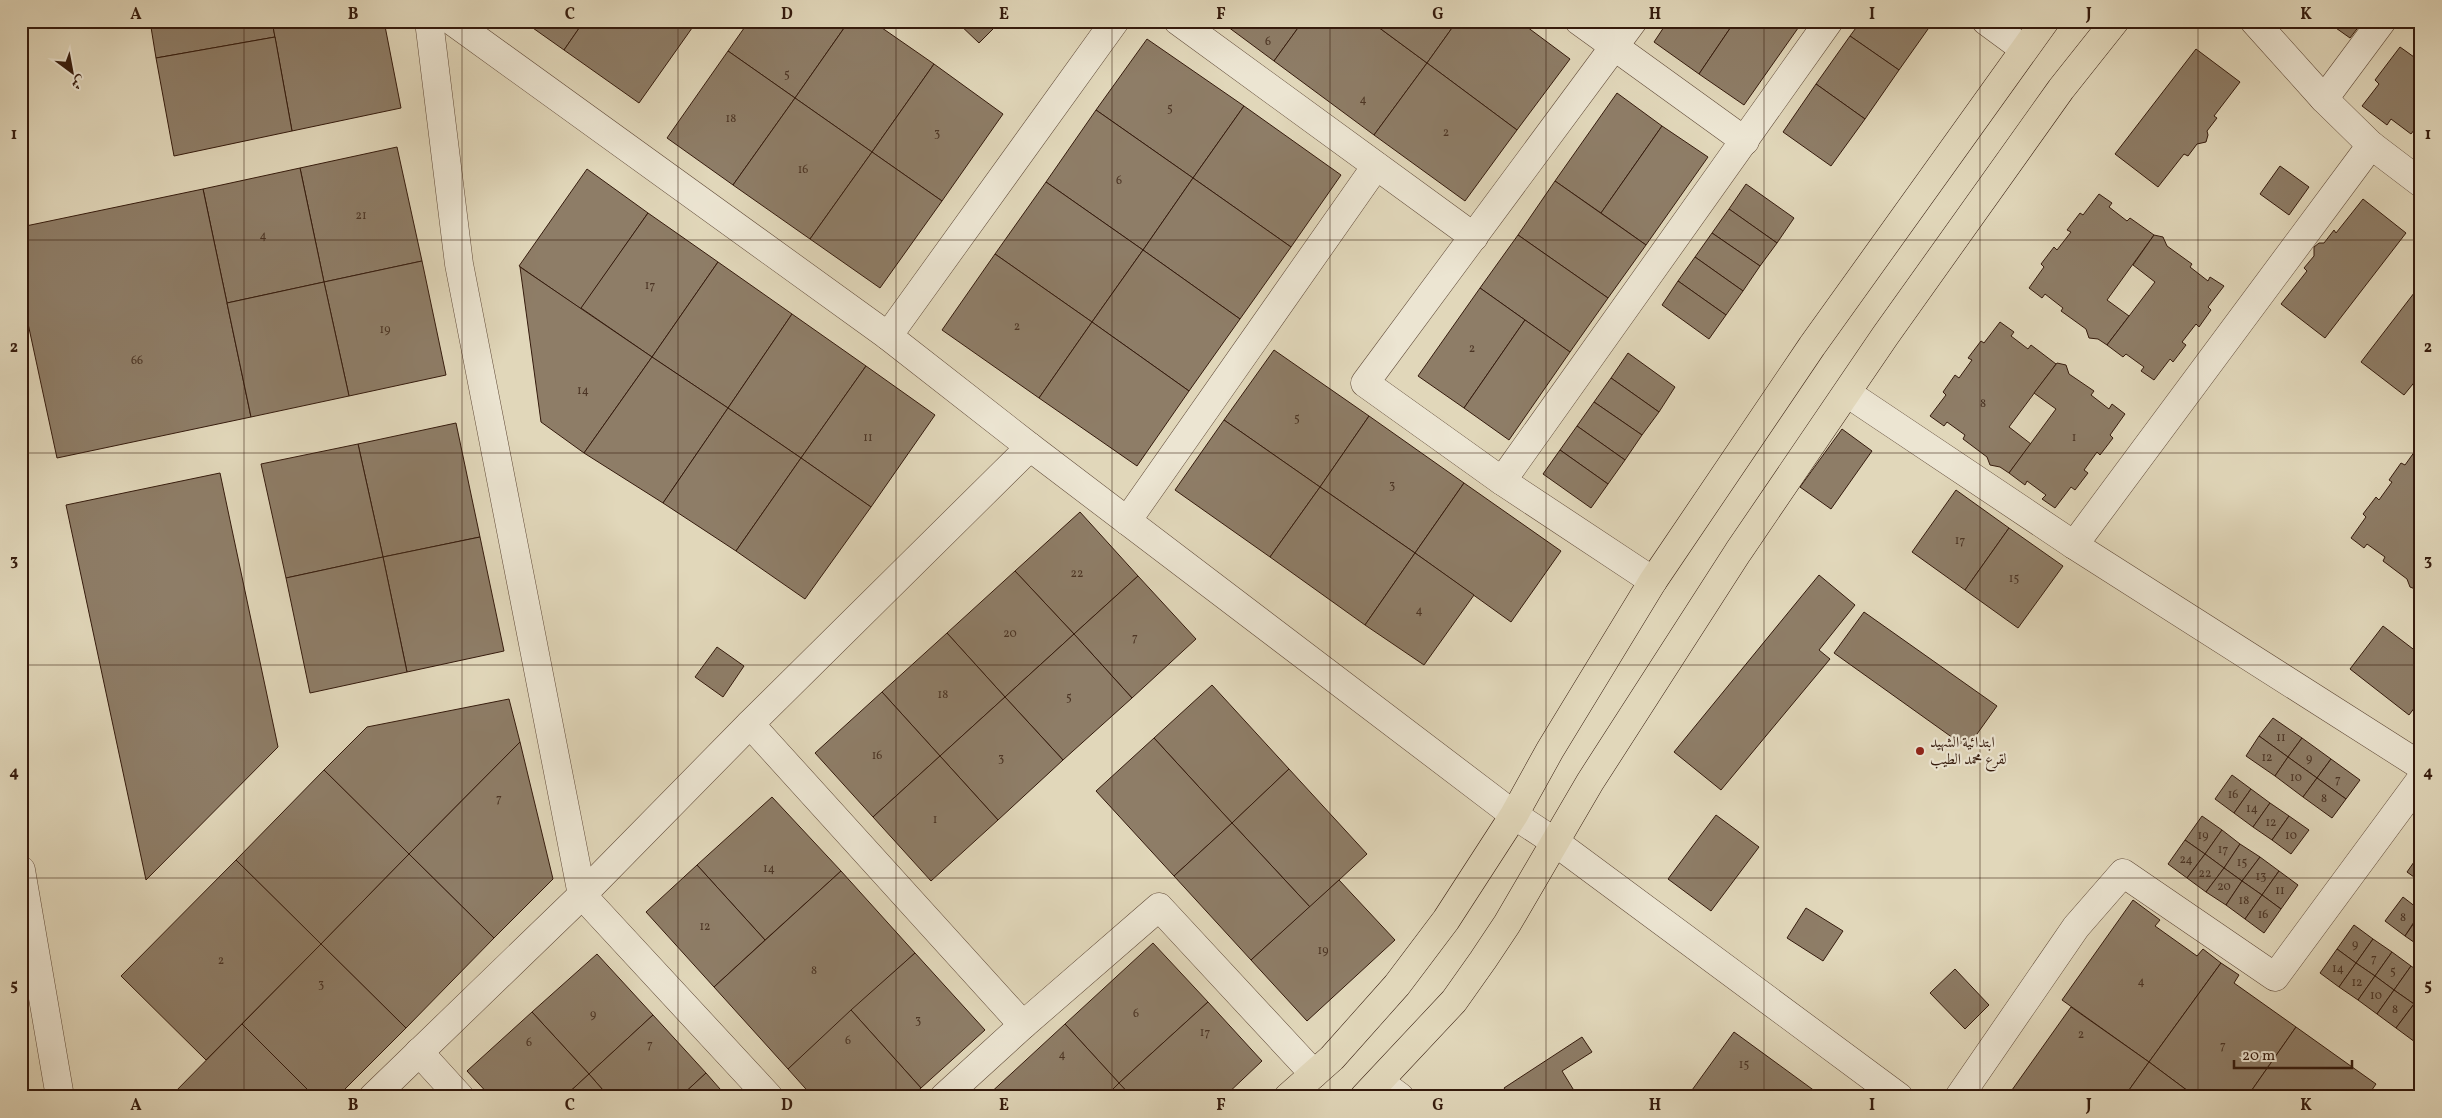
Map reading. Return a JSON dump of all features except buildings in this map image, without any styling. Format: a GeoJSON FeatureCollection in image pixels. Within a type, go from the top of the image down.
{"type":"FeatureCollection","features":[{"type":"Feature","properties":{"kind":"main road"},"geometry":{"type":"LineString","coordinates":[[1288,1097],[1332,1058],[1397,985],[1446,920],[1514,816],[1550,750],[1653,581],[1812,346],[2045,21]]}},
{"type":"Feature","properties":{"kind":"main road"},"geometry":{"type":"LineString","coordinates":[[1381,1092],[1454,1000],[1507,924],[1555,842],[1708,598],[1847,393],[2061,89],[2115,21]]}},
{"type":"Feature","properties":{"kind":"street"},"geometry":{"type":"LineString","coordinates":[[429,21],[459,264],[582,895],[769,1097]]}},
{"type":"Feature","properties":{"kind":"street"},"geometry":{"type":"LineString","coordinates":[[452,21],[888,336],[1030,447],[1514,816],[1555,842],[1899,1097]]}},
{"type":"Feature","properties":{"kind":"street"},"geometry":{"type":"LineString","coordinates":[[888,336],[1115,21]]}},
{"type":"Feature","properties":{"kind":"street"},"geometry":{"type":"LineString","coordinates":[[1178,21],[1474,237]]}},
{"type":"Feature","properties":{"kind":"street"},"geometry":{"type":"LineString","coordinates":[[1579,21],[1746,141]]}},
{"type":"Feature","properties":{"kind":"street"},"geometry":{"type":"LineString","coordinates":[[1633,21],[1365,383],[1502,481],[1653,581]]}},
{"type":"Feature","properties":{"kind":"street"},"geometry":{"type":"LineString","coordinates":[[1502,481],[1746,141],[1829,21]]}},
{"type":"Feature","properties":{"kind":"street"},"geometry":{"type":"LineString","coordinates":[[1986,21],[2024,49]]}},
{"type":"Feature","properties":{"kind":"street"},"geometry":{"type":"LineString","coordinates":[[2254,21],[2324,99],[2371,145],[2421,183]]}},
{"type":"Feature","properties":{"kind":"street"},"geometry":{"type":"LineString","coordinates":[[2324,99],[2382,21]]}},
{"type":"Feature","properties":{"kind":"street"},"geometry":{"type":"LineString","coordinates":[[2074,545],[2371,145]]}},
{"type":"Feature","properties":{"kind":"street"},"geometry":{"type":"LineString","coordinates":[[1127,521],[1376,166]]}},
{"type":"Feature","properties":{"kind":"street"},"geometry":{"type":"LineString","coordinates":[[1847,393],[2074,545],[2421,766]]}},
{"type":"Feature","properties":{"kind":"street"},"geometry":{"type":"LineString","coordinates":[[373,1097],[582,895],[750,724],[1030,447]]}},
{"type":"Feature","properties":{"kind":"street"},"geometry":{"type":"LineString","coordinates":[[750,724],[1023,1025]]}},
{"type":"Feature","properties":{"kind":"street"},"geometry":{"type":"LineString","coordinates":[[1959,1097],[2076,927],[2123,873],[2275,977],[2421,779]]}},
{"type":"Feature","properties":{"kind":"street"},"geometry":{"type":"LineString","coordinates":[[21,870],[60,1097]]}},
{"type":"Feature","properties":{"kind":"street"},"geometry":{"type":"LineString","coordinates":[[944,1097],[1023,1025],[1159,907],[1314,1074]]}},
{"type":"Feature","properties":{"kind":"street"},"geometry":{"type":"LineString","coordinates":[[419,1052],[460,1097]]}},
{"type":"Feature","properties":{"kind":"place","name":"ابتدائية الشهيد لقرع محمد الطيب"},"geometry":{"type":"Point","coordinates":[1920,751]}}]}
